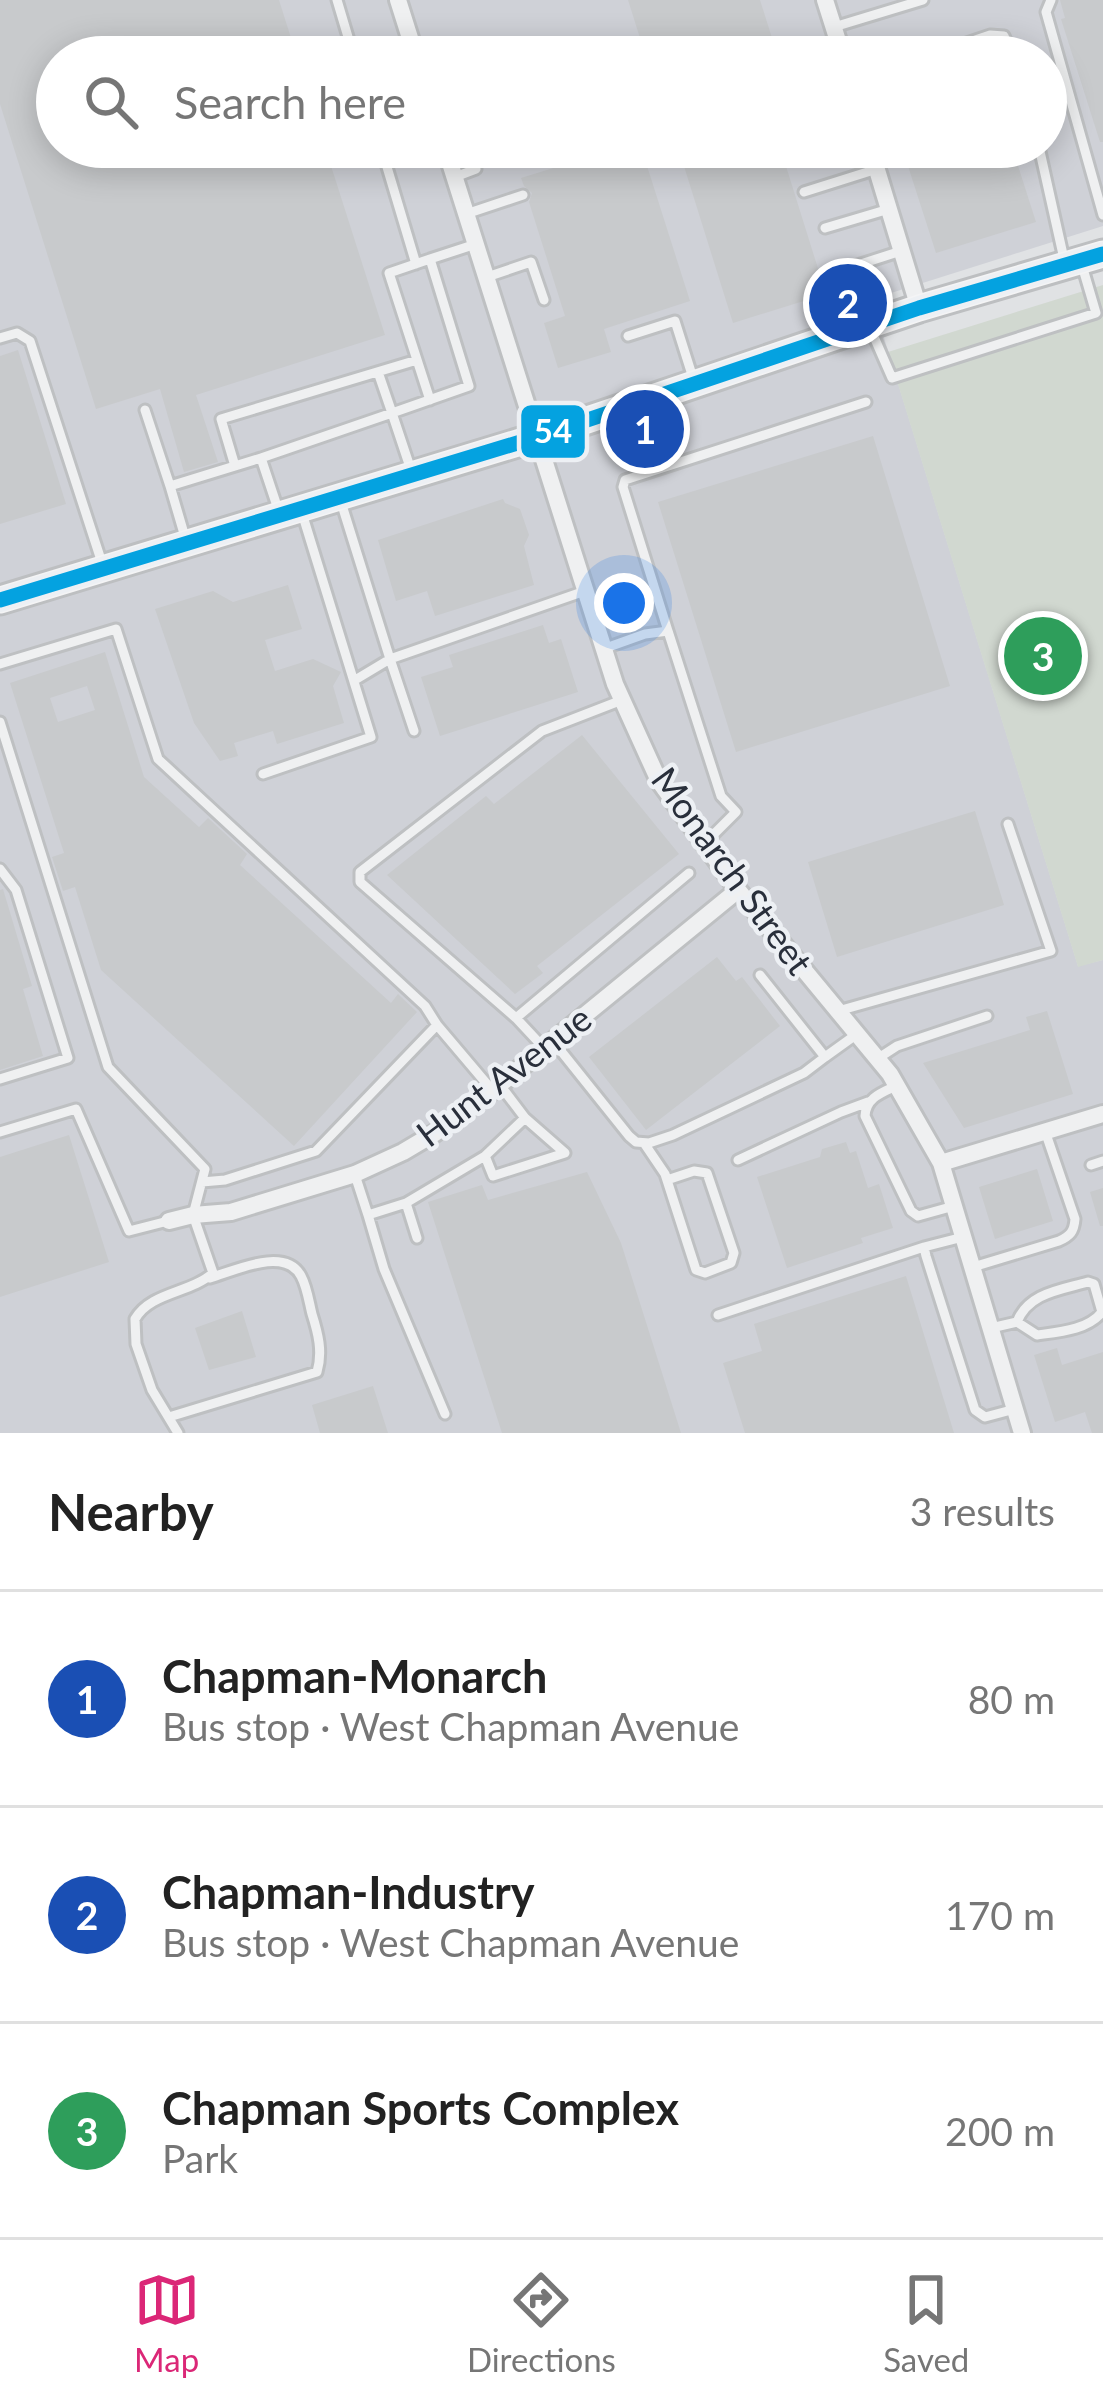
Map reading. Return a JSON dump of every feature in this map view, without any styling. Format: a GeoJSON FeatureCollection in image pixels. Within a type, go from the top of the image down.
{"type":"FeatureCollection","features":[{"type":"Feature","properties":{"kind":"main road"},"geometry":{"type":"LineString","coordinates":[[0,600],[537,436],[919,308],[1083,260]]}},
{"type":"Feature","properties":{"kind":"street"},"geometry":{"type":"LineString","coordinates":[[398,0],[409,36]]}},
{"type":"Feature","properties":{"kind":"street"},"geometry":{"type":"LineString","coordinates":[[826,0],[837,36]]}},
{"type":"Feature","properties":{"kind":"street","name":"Monarch Street"},"geometry":{"type":"LineString","coordinates":[[452,168],[622,700],[659,781],[738,890],[877,1059],[941,1163],[1022,1433]]}},
{"type":"Feature","properties":{"kind":"street"},"geometry":{"type":"LineString","coordinates":[[877,169],[919,308]]}},
{"type":"Feature","properties":{"kind":"street","name":"Hunt Avenue"},"geometry":{"type":"LineString","coordinates":[[170,1221],[231,1212],[355,1174],[403,1152],[496,1088],[738,890]]}},
{"type":"Feature","properties":{"kind":"street"},"geometry":{"type":"LineString","coordinates":[[941,1163],[1103,1114]]}},
{"type":"Feature","properties":{"kind":"lane"},"geometry":{"type":"LineString","coordinates":[[337,0],[348,36]]}},
{"type":"Feature","properties":{"kind":"lane"},"geometry":{"type":"LineString","coordinates":[[834,27],[922,0]]}},
{"type":"Feature","properties":{"kind":"lane"},"geometry":{"type":"LineString","coordinates":[[1052,0],[1046,12],[1053,36]]}},
{"type":"Feature","properties":{"kind":"lane"},"geometry":{"type":"LineString","coordinates":[[1067,87],[1103,215]]}},
{"type":"Feature","properties":{"kind":"lane"},"geometry":{"type":"LineString","coordinates":[[387,168],[416,264]]}},
{"type":"Feature","properties":{"kind":"lane"},"geometry":{"type":"LineString","coordinates":[[868,325],[892,378],[1096,313],[1083,260],[1047,168]]}},
{"type":"Feature","properties":{"kind":"lane"},"geometry":{"type":"LineString","coordinates":[[804,192],[877,169]]}},
{"type":"Feature","properties":{"kind":"lane"},"geometry":{"type":"LineString","coordinates":[[455,177],[476,170]]}},
{"type":"Feature","properties":{"kind":"lane"},"geometry":{"type":"LineString","coordinates":[[466,214],[523,195]]}},
{"type":"Feature","properties":{"kind":"lane"},"geometry":{"type":"LineString","coordinates":[[825,228],[889,209]]}},
{"type":"Feature","properties":{"kind":"lane"},"geometry":{"type":"LineString","coordinates":[[430,400],[389,273],[476,244]]}},
{"type":"Feature","properties":{"kind":"lane"},"geometry":{"type":"LineString","coordinates":[[839,271],[902,251]]}},
{"type":"Feature","properties":{"kind":"lane"},"geometry":{"type":"LineString","coordinates":[[170,486],[469,386],[430,259]]}},
{"type":"Feature","properties":{"kind":"lane"},"geometry":{"type":"LineString","coordinates":[[487,277],[531,262],[544,300]]}},
{"type":"Feature","properties":{"kind":"lane"},"geometry":{"type":"LineString","coordinates":[[628,336],[675,321],[695,384]]}},
{"type":"Feature","properties":{"kind":"lane"},"geometry":{"type":"LineString","coordinates":[[0,338],[16,333],[30,341],[104,568]]}},
{"type":"Feature","properties":{"kind":"lane"},"geometry":{"type":"LineString","coordinates":[[235,466],[221,419],[417,360]]}},
{"type":"Feature","properties":{"kind":"lane"},"geometry":{"type":"LineString","coordinates":[[378,372],[412,474]]}},
{"type":"Feature","properties":{"kind":"lane"},"geometry":{"type":"LineString","coordinates":[[705,844],[736,812],[721,796],[623,487],[625,480],[866,402]]}},
{"type":"Feature","properties":{"kind":"lane"},"geometry":{"type":"LineString","coordinates":[[146,410],[187,542]]}},
{"type":"Feature","properties":{"kind":"lane"},"geometry":{"type":"LineString","coordinates":[[261,458],[290,511],[355,680],[371,737],[263,774]]}},
{"type":"Feature","properties":{"kind":"lane"},"geometry":{"type":"LineString","coordinates":[[339,496],[414,730]]}},
{"type":"Feature","properties":{"kind":"lane"},"geometry":{"type":"LineString","coordinates":[[355,680],[390,659],[585,591]]}},
{"type":"Feature","properties":{"kind":"lane"},"geometry":{"type":"LineString","coordinates":[[0,664],[116,628],[158,759],[424,1006],[496,1088],[566,1154],[493,1176],[485,1156]]}},
{"type":"Feature","properties":{"kind":"lane"},"geometry":{"type":"LineString","coordinates":[[603,649],[668,631]]}},
{"type":"Feature","properties":{"kind":"lane"},"geometry":{"type":"LineString","coordinates":[[622,700],[542,731],[360,872],[360,882],[548,1045],[636,1142],[673,1135],[804,1073],[857,1034]]}},
{"type":"Feature","properties":{"kind":"lane"},"geometry":{"type":"LineString","coordinates":[[0,722],[108,1067],[206,1169],[193,1215],[213,1270],[210,1278]]}},
{"type":"Feature","properties":{"kind":"lane"},"geometry":{"type":"LineString","coordinates":[[838,1011],[1051,951],[1008,824]]}},
{"type":"Feature","properties":{"kind":"lane"},"geometry":{"type":"LineString","coordinates":[[0,872],[16,890],[68,1058],[0,1079]]}},
{"type":"Feature","properties":{"kind":"lane"},"geometry":{"type":"LineString","coordinates":[[516,1018],[688,873]]}},
{"type":"Feature","properties":{"kind":"lane"},"geometry":{"type":"LineString","coordinates":[[760,975],[825,1057]]}},
{"type":"Feature","properties":{"kind":"lane"},"geometry":{"type":"LineString","coordinates":[[877,1059],[897,1046],[987,1016]]}},
{"type":"Feature","properties":{"kind":"lane"},"geometry":{"type":"LineString","coordinates":[[202,1181],[225,1180],[316,1150],[437,1025]]}},
{"type":"Feature","properties":{"kind":"lane"},"geometry":{"type":"LineString","coordinates":[[738,1160],[896,1086]]}},
{"type":"Feature","properties":{"kind":"lane"},"geometry":{"type":"LineString","coordinates":[[868,1102],[865,1117],[911,1210],[918,1216],[955,1206]]}},
{"type":"Feature","properties":{"kind":"lane"},"geometry":{"type":"LineString","coordinates":[[0,1132],[76,1109],[129,1231],[170,1221]]}},
{"type":"Feature","properties":{"kind":"lane"},"geometry":{"type":"LineString","coordinates":[[368,1215],[406,1203],[485,1156],[525,1118]]}},
{"type":"Feature","properties":{"kind":"lane"},"geometry":{"type":"LineString","coordinates":[[973,1267],[1059,1241],[1074,1230],[1075,1219],[1045,1131]]}},
{"type":"Feature","properties":{"kind":"lane"},"geometry":{"type":"LineString","coordinates":[[644,1143],[667,1180],[696,1270],[705,1273],[731,1263],[734,1253],[707,1174],[694,1171],[667,1180]]}},
{"type":"Feature","properties":{"kind":"lane"},"geometry":{"type":"LineString","coordinates":[[1091,1165],[1103,1161]]}},
{"type":"Feature","properties":{"kind":"lane"},"geometry":{"type":"LineString","coordinates":[[355,1174],[384,1269],[445,1414]]}},
{"type":"Feature","properties":{"kind":"lane"},"geometry":{"type":"LineString","coordinates":[[406,1203],[417,1238]]}},
{"type":"Feature","properties":{"kind":"lane"},"geometry":{"type":"LineString","coordinates":[[718,1316],[964,1237]]}},
{"type":"Feature","properties":{"kind":"lane"},"geometry":{"type":"LineString","coordinates":[[924,1247],[975,1410],[985,1418],[1015,1409]]}},
{"type":"Feature","properties":{"kind":"lane"},"geometry":{"type":"LineString","coordinates":[[169,1417],[317,1372],[318,1334],[301,1274],[291,1264],[274,1261],[210,1278],[146,1304],[135,1319],[136,1343],[152,1390],[178,1433]]}},
{"type":"Feature","properties":{"kind":"lane"},"geometry":{"type":"LineString","coordinates":[[991,1328],[1017,1322],[1037,1335],[1095,1322],[1102,1312],[1094,1284],[1034,1299],[1022,1308],[1017,1322]]}},
{"type":"Feature","properties":{"kind":"shaded area"},"geometry":{"type":"Polygon","coordinates":[[[0,0],[1103,0],[1103,226],[872,299],[1078,966],[1103,960],[1103,1433],[0,1433],[0,0]]]}},
{"type":"Feature","properties":{"kind":"shaded area"},"geometry":{"type":"Polygon","coordinates":[[[1103,285],[1103,960],[1078,967],[888,352],[1103,285]]]}},
{"type":"Feature","properties":{"kind":"building"},"geometry":{"type":"Polygon","coordinates":[[[0,0],[279,0],[290,36],[36,36],[36,168],[332,168],[385,335],[196,395],[218,462],[184,472],[160,389],[96,409],[0,104],[0,0]]]}},
{"type":"Feature","properties":{"kind":"building"},"geometry":{"type":"Polygon","coordinates":[[[628,0],[760,0],[771,36],[639,36],[628,0]]]}},
{"type":"Feature","properties":{"kind":"building"},"geometry":{"type":"Polygon","coordinates":[[[1060,0],[1103,0],[1103,142],[1061,19],[1065,18],[1060,0]]]}},
{"type":"Feature","properties":{"kind":"building"},"geometry":{"type":"Polygon","coordinates":[[[553,168],[648,168],[690,301],[604,329],[611,352],[558,368],[544,323],[565,316],[529,202],[532,193],[521,178],[553,168]]]}},
{"type":"Feature","properties":{"kind":"building"},"geometry":{"type":"Polygon","coordinates":[[[685,168],[787,168],[826,294],[733,323],[685,168]]]}},
{"type":"Feature","properties":{"kind":"building"},"geometry":{"type":"Polygon","coordinates":[[[909,168],[1019,168],[1036,222],[936,253],[909,168]]]}},
{"type":"Feature","properties":{"kind":"building"},"geometry":{"type":"Polygon","coordinates":[[[18,350],[66,504],[0,524],[0,356],[18,350]]]}},
{"type":"Feature","properties":{"kind":"building"},"geometry":{"type":"Polygon","coordinates":[[[873,436],[950,686],[736,752],[658,502],[873,436]]]}},
{"type":"Feature","properties":{"kind":"building"},"geometry":{"type":"Polygon","coordinates":[[[503,499],[520,509],[529,535],[524,546],[534,585],[435,616],[427,591],[396,601],[378,540],[503,499]]]}},
{"type":"Feature","properties":{"kind":"building"},"geometry":{"type":"Polygon","coordinates":[[[288,585],[302,629],[265,640],[275,671],[313,659],[341,672],[333,686],[344,723],[277,744],[273,731],[234,743],[238,756],[220,761],[194,723],[155,609],[213,591],[233,602],[288,585]]]}},
{"type":"Feature","properties":{"kind":"building"},"geometry":{"type":"Polygon","coordinates":[[[543,625],[549,643],[561,639],[578,692],[440,736],[421,677],[453,667],[449,655],[543,625]]]}},
{"type":"Feature","properties":{"kind":"building"},"geometry":{"type":"Polygon","coordinates":[[[105,652],[144,777],[199,827],[208,818],[247,854],[240,865],[391,1003],[398,994],[417,1012],[294,1146],[101,970],[75,887],[63,891],[52,857],[64,853],[10,683],[105,652]],[[87,686],[50,698],[58,722],[95,710],[87,686]]]}},
{"type":"Feature","properties":{"kind":"building"},"geometry":{"type":"Polygon","coordinates":[[[582,735],[679,854],[537,966],[543,973],[515,994],[387,875],[486,796],[494,804],[582,735]]]}},
{"type":"Feature","properties":{"kind":"building"},"geometry":{"type":"Polygon","coordinates":[[[975,811],[1004,905],[837,957],[808,862],[975,811]]]}},
{"type":"Feature","properties":{"kind":"building"},"geometry":{"type":"Polygon","coordinates":[[[0,890],[32,986],[23,989],[43,1056],[0,1070],[0,890]]]}},
{"type":"Feature","properties":{"kind":"building"},"geometry":{"type":"Polygon","coordinates":[[[717,957],[736,981],[742,977],[780,1026],[646,1130],[589,1057],[717,957]]]}},
{"type":"Feature","properties":{"kind":"building"},"geometry":{"type":"Polygon","coordinates":[[[1047,1011],[1073,1094],[964,1128],[923,1063],[1030,1030],[1026,1017],[1047,1011]]]}},
{"type":"Feature","properties":{"kind":"building"},"geometry":{"type":"Polygon","coordinates":[[[69,1135],[109,1262],[0,1297],[0,1157],[69,1135]]]}},
{"type":"Feature","properties":{"kind":"building"},"geometry":{"type":"Polygon","coordinates":[[[846,1142],[850,1153],[856,1151],[868,1188],[879,1184],[893,1228],[787,1268],[757,1177],[820,1157],[822,1149],[846,1142]]]}},
{"type":"Feature","properties":{"kind":"building"},"geometry":{"type":"Polygon","coordinates":[[[1037,1169],[1053,1221],[995,1239],[979,1187],[1037,1169]]]}},
{"type":"Feature","properties":{"kind":"building"},"geometry":{"type":"Polygon","coordinates":[[[587,1172],[621,1243],[681,1433],[502,1433],[428,1202],[482,1185],[488,1200],[587,1172]]]}},
{"type":"Feature","properties":{"kind":"building"},"geometry":{"type":"Polygon","coordinates":[[[1103,1188],[1103,1226],[1100,1226],[1090,1192],[1103,1188]]]}},
{"type":"Feature","properties":{"kind":"building"},"geometry":{"type":"Polygon","coordinates":[[[906,1276],[954,1433],[745,1433],[723,1363],[762,1351],[754,1324],[906,1276]]]}},
{"type":"Feature","properties":{"kind":"building"},"geometry":{"type":"Polygon","coordinates":[[[242,1311],[256,1357],[209,1370],[195,1328],[242,1311]]]}},
{"type":"Feature","properties":{"kind":"building"},"geometry":{"type":"Polygon","coordinates":[[[1057,1348],[1062,1365],[1103,1352],[1103,1433],[1092,1433],[1085,1412],[1055,1422],[1034,1355],[1057,1348]]]}},
{"type":"Feature","properties":{"kind":"building"},"geometry":{"type":"Polygon","coordinates":[[[373,1386],[388,1433],[320,1433],[312,1405],[373,1386]]]}},
{"type":"Feature","properties":{"kind":"transit line","name":"54"},"geometry":{"type":"LineString","coordinates":[[0,600],[537,437],[919,308],[1103,254]]}},
{"type":"Feature","properties":{"kind":"place","name":"Chapman-Industry"},"geometry":{"type":"Point","coordinates":[848,303]}},
{"type":"Feature","properties":{"kind":"place","name":"Chapman-Monarch"},"geometry":{"type":"Point","coordinates":[645,429]}},
{"type":"Feature","properties":{"kind":"place","name":"Chapman Sports Complex"},"geometry":{"type":"Point","coordinates":[1043,656]}}]}
